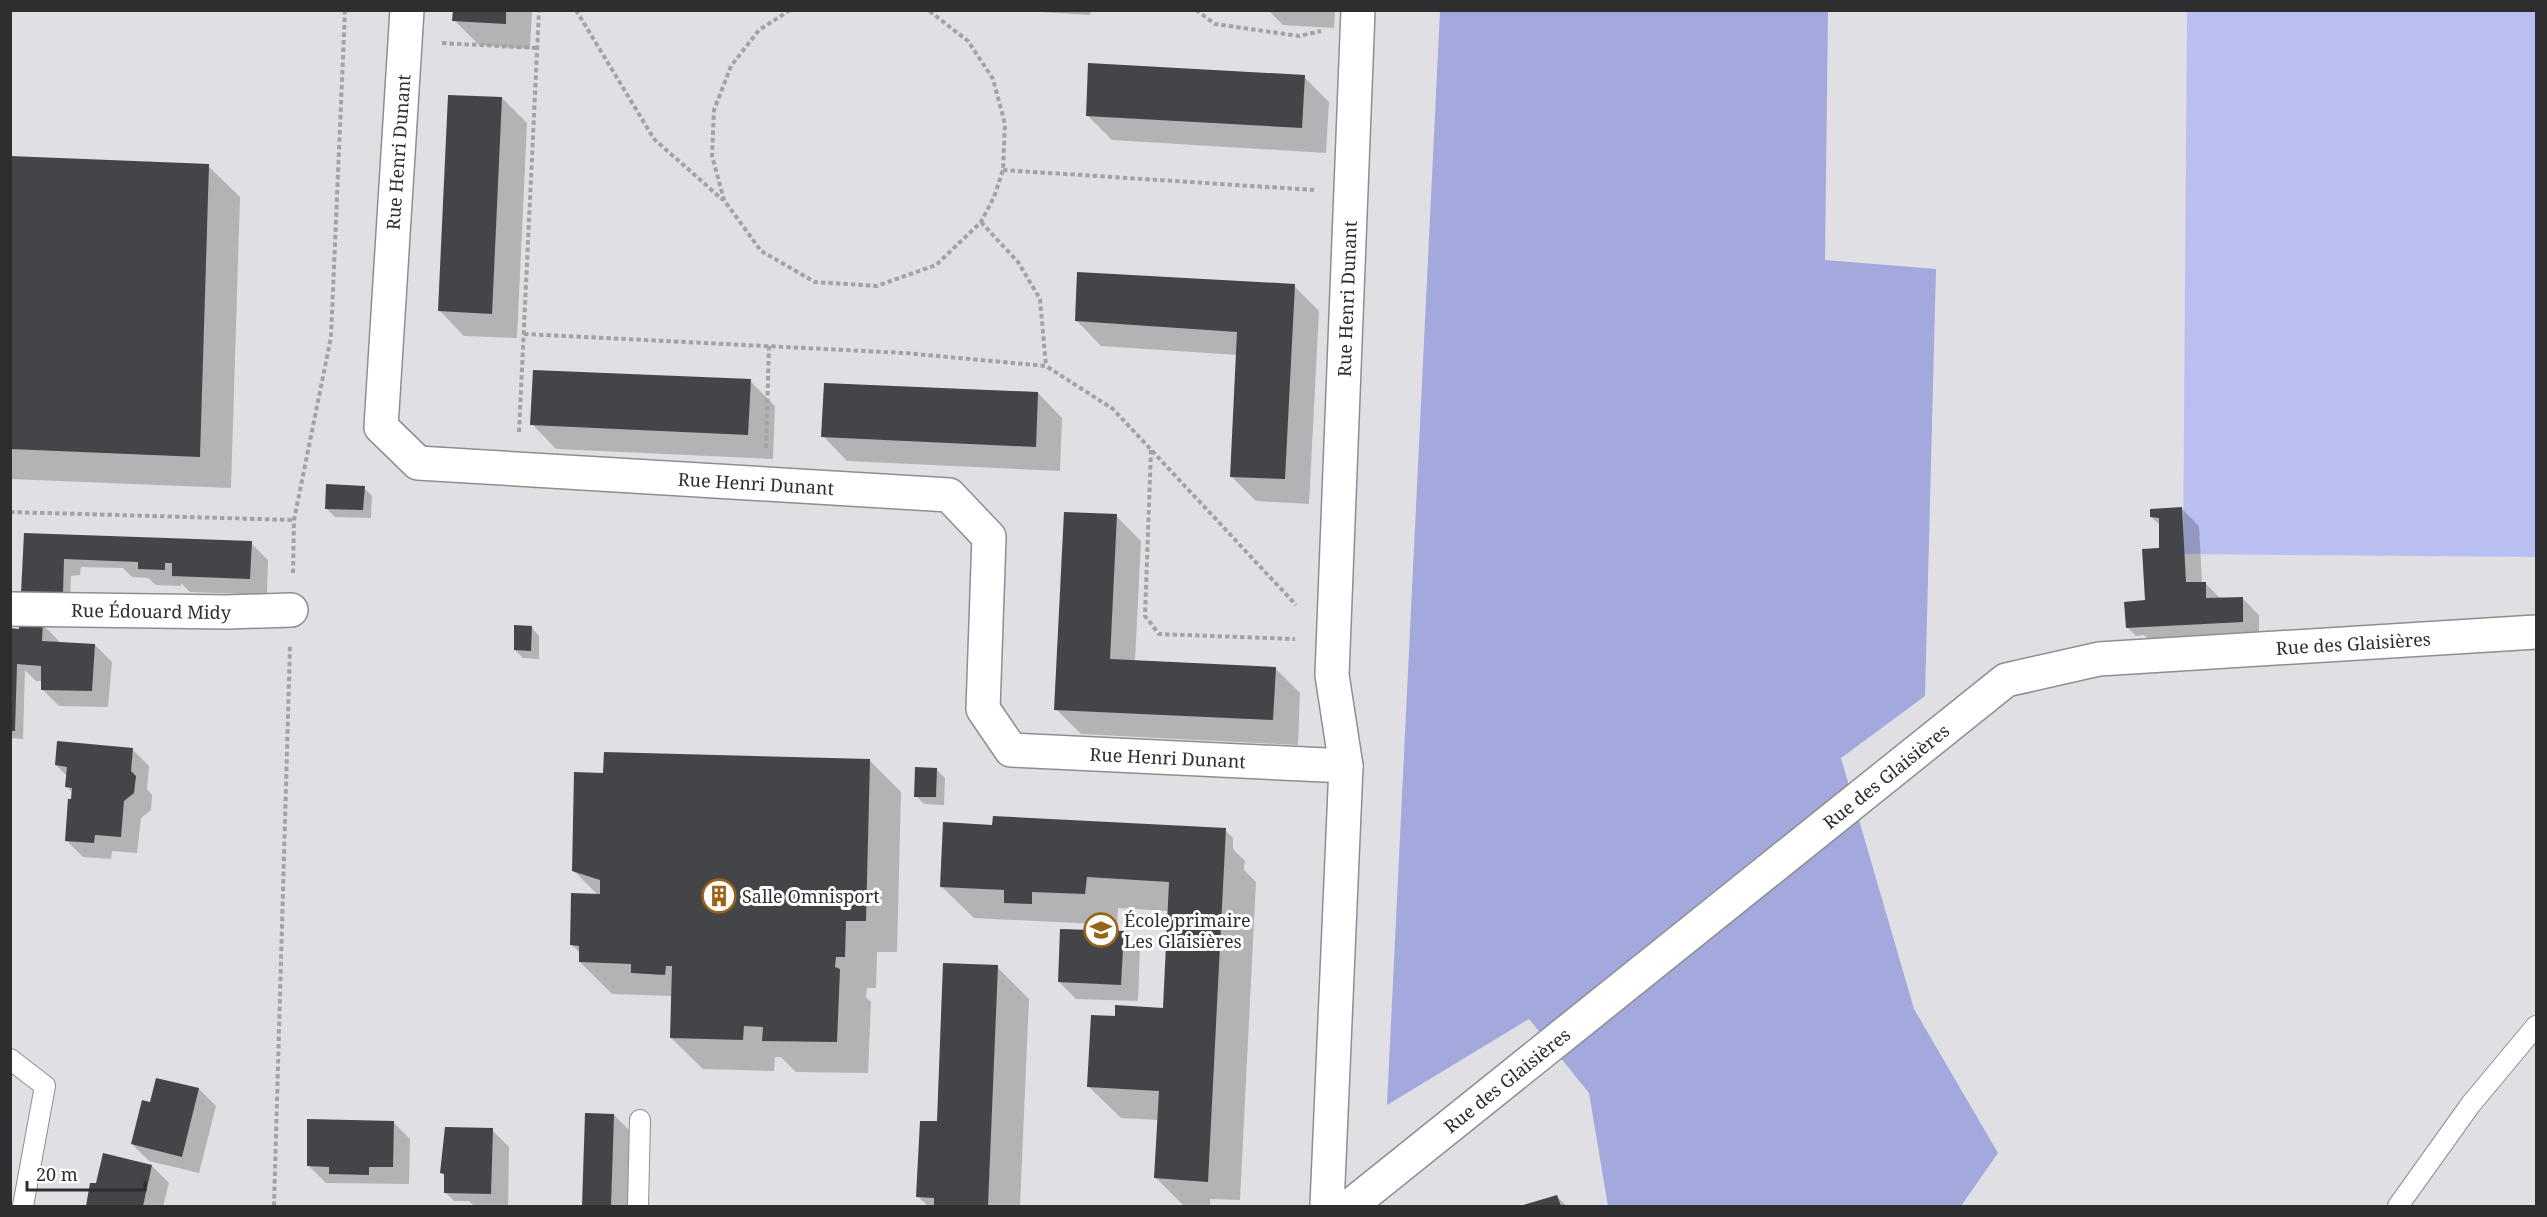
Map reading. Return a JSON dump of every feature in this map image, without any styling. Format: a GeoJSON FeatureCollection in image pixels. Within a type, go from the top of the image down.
{"type":"FeatureCollection","features":[{"type":"Feature","properties":{"kind":"street","name":"Rue Henri Dunant"},"geometry":{"type":"LineString","coordinates":[[1327,1206],[1346,766],[1332,675],[1357,16]]}},
{"type":"Feature","properties":{"kind":"street","name":"Rue Henri Dunant"},"geometry":{"type":"LineString","coordinates":[[406,26],[381,427],[418,463],[949,495],[989,537],[983,709],[1011,750],[1346,766]]}},
{"type":"Feature","properties":{"kind":"street","name":"Rue Édouard Midy"},"geometry":{"type":"LineString","coordinates":[[10,609],[228,612],[291,610]]}},
{"type":"Feature","properties":{"kind":"street","name":"Rue des Glaisières"},"geometry":{"type":"LineString","coordinates":[[1350,1206],[2006,680],[2099,659],[2536,632]]}},
{"type":"Feature","properties":{"kind":"lane"},"geometry":{"type":"LineString","coordinates":[[2398,1206],[2471,1104],[2536,1026]]}},
{"type":"Feature","properties":{"kind":"lane"},"geometry":{"type":"LineString","coordinates":[[10,1059],[45,1086],[23,1206]]}},
{"type":"Feature","properties":{"kind":"lane"},"geometry":{"type":"LineString","coordinates":[[638,1206],[640,1120]]}},
{"type":"Feature","properties":{"kind":"path"},"geometry":{"type":"LineString","coordinates":[[517,469],[539,10]]}},
{"type":"Feature","properties":{"kind":"path"},"geometry":{"type":"LineString","coordinates":[[576,10],[654,139],[724,200],[761,251],[815,282],[877,286],[936,265],[981,222],[994,197],[1003,170],[1005,124],[993,79],[968,40],[931,11]]}},
{"type":"Feature","properties":{"kind":"path"},"geometry":{"type":"LineString","coordinates":[[724,200],[712,156],[714,110],[731,66],[759,30],[790,10]]}},
{"type":"Feature","properties":{"kind":"path"},"geometry":{"type":"LineString","coordinates":[[1197,10],[1215,24],[1299,36],[1357,16]]}},
{"type":"Feature","properties":{"kind":"path"},"geometry":{"type":"LineString","coordinates":[[406,26],[537,48]]}},
{"type":"Feature","properties":{"kind":"path"},"geometry":{"type":"LineString","coordinates":[[1003,170],[1351,193]]}},
{"type":"Feature","properties":{"kind":"path"},"geometry":{"type":"LineString","coordinates":[[981,222],[1018,262],[1040,299],[1046,366]]}},
{"type":"Feature","properties":{"kind":"path"},"geometry":{"type":"LineString","coordinates":[[524,334],[905,353],[1046,366],[1113,408],[1285,594],[1334,641]]}},
{"type":"Feature","properties":{"kind":"path"},"geometry":{"type":"LineString","coordinates":[[765,484],[769,346]]}},
{"type":"Feature","properties":{"kind":"path"},"geometry":{"type":"LineString","coordinates":[[1151,449],[1145,616],[1159,634],[1334,641]]}},
{"type":"Feature","properties":{"kind":"path"},"geometry":{"type":"LineString","coordinates":[[10,512],[294,520]]}},
{"type":"Feature","properties":{"kind":"shaded area"},"geometry":{"type":"Polygon","coordinates":[[[1440,11],[1828,11],[1825,260],[1936,269],[1925,696],[1841,758],[1914,1009],[1998,1153],[1961,1206],[1608,1206],[1589,1093],[1529,1019],[1387,1105],[1440,11]]]}},
{"type":"Feature","properties":{"kind":"shaded area"},"geometry":{"type":"Polygon","coordinates":[[[2187,11],[2536,11],[2536,557],[2183,554],[2187,11]]]}},
{"type":"Feature","properties":{"kind":"building"},"geometry":{"type":"Polygon","coordinates":[[[453,10],[506,10],[506,24],[452,21],[453,10]]]}},
{"type":"Feature","properties":{"kind":"building"},"geometry":{"type":"Polygon","coordinates":[[[1088,63],[1305,75],[1302,128],[1086,116],[1088,63]]]}},
{"type":"Feature","properties":{"kind":"building"},"geometry":{"type":"Polygon","coordinates":[[[448,95],[502,97],[492,314],[438,311],[448,95]]]}},
{"type":"Feature","properties":{"kind":"building"},"geometry":{"type":"Polygon","coordinates":[[[10,156],[209,164],[200,457],[10,449],[10,156]]]}},
{"type":"Feature","properties":{"kind":"building"},"geometry":{"type":"Polygon","coordinates":[[[1077,272],[1295,284],[1285,479],[1230,477],[1237,332],[1075,321],[1077,272]]]}},
{"type":"Feature","properties":{"kind":"building"},"geometry":{"type":"Polygon","coordinates":[[[533,370],[751,379],[748,435],[530,425],[533,370]]]}},
{"type":"Feature","properties":{"kind":"building"},"geometry":{"type":"Polygon","coordinates":[[[824,383],[1038,392],[1036,447],[821,437],[824,383]]]}},
{"type":"Feature","properties":{"kind":"building"},"geometry":{"type":"Polygon","coordinates":[[[326,484],[365,486],[363,510],[325,509],[326,484]]]}},
{"type":"Feature","properties":{"kind":"building"},"geometry":{"type":"Polygon","coordinates":[[[2182,507],[2186,582],[2206,582],[2206,598],[2243,597],[2243,622],[2126,628],[2124,602],[2145,600],[2142,549],[2159,548],[2159,518],[2150,517],[2150,509],[2182,507]]]}},
{"type":"Feature","properties":{"kind":"building"},"geometry":{"type":"Polygon","coordinates":[[[1064,512],[1117,514],[1110,659],[1276,667],[1273,720],[1054,710],[1064,512]]]}},
{"type":"Feature","properties":{"kind":"building"},"geometry":{"type":"Polygon","coordinates":[[[24,533],[252,541],[250,579],[172,576],[172,563],[165,563],[165,570],[138,569],[138,562],[64,559],[63,594],[21,593],[24,533]]]}},
{"type":"Feature","properties":{"kind":"building"},"geometry":{"type":"Polygon","coordinates":[[[19,621],[43,622],[42,641],[95,644],[92,691],[41,690],[41,666],[17,664],[15,731],[10,731],[10,628],[19,629],[19,621]]]}},
{"type":"Feature","properties":{"kind":"building"},"geometry":{"type":"Polygon","coordinates":[[[514,625],[532,626],[531,651],[514,650],[514,625]]]}},
{"type":"Feature","properties":{"kind":"building"},"geometry":{"type":"Polygon","coordinates":[[[57,741],[133,748],[131,771],[136,776],[134,793],[124,801],[121,837],[95,835],[94,843],[65,841],[68,799],[71,799],[72,788],[65,787],[67,767],[55,765],[57,741]]]}},
{"type":"Feature","properties":{"kind":"building","name":"Salle Omnisport"},"geometry":{"type":"Polygon","coordinates":[[[604,752],[870,759],[866,921],[846,921],[845,957],[836,957],[835,967],[840,969],[837,1042],[762,1041],[763,1027],[744,1026],[743,1040],[670,1038],[672,966],[666,966],[665,975],[631,973],[631,964],[579,962],[579,946],[570,945],[571,893],[600,894],[600,880],[572,871],[574,772],[603,773],[604,752]]]}},
{"type":"Feature","properties":{"kind":"building"},"geometry":{"type":"Polygon","coordinates":[[[915,767],[937,768],[936,797],[914,797],[915,767]]]}},
{"type":"Feature","properties":{"kind":"building"},"geometry":{"type":"Polygon","coordinates":[[[993,816],[1226,828],[1208,1182],[1154,1178],[1159,1091],[1087,1087],[1091,1015],[1115,1016],[1115,1005],[1163,1008],[1169,882],[1087,877],[1085,894],[1032,892],[1032,904],[1004,903],[1004,890],[940,887],[943,822],[992,825],[993,816]]]}},
{"type":"Feature","properties":{"kind":"building"},"geometry":{"type":"Polygon","coordinates":[[[1060,929],[1124,931],[1121,985],[1058,982],[1060,929]]]}},
{"type":"Feature","properties":{"kind":"building"},"geometry":{"type":"Polygon","coordinates":[[[943,963],[998,965],[988,1206],[934,1206],[934,1198],[916,1197],[920,1121],[937,1121],[943,963]]]}},
{"type":"Feature","properties":{"kind":"building"},"geometry":{"type":"Polygon","coordinates":[[[156,1078],[199,1088],[182,1157],[131,1144],[142,1100],[150,1102],[156,1078]]]}},
{"type":"Feature","properties":{"kind":"building"},"geometry":{"type":"Polygon","coordinates":[[[585,1113],[614,1114],[611,1206],[582,1206],[585,1113]]]}},
{"type":"Feature","properties":{"kind":"building"},"geometry":{"type":"Polygon","coordinates":[[[307,1119],[394,1121],[393,1167],[369,1167],[369,1175],[329,1174],[329,1167],[307,1166],[307,1119]]]}},
{"type":"Feature","properties":{"kind":"building"},"geometry":{"type":"Polygon","coordinates":[[[445,1127],[493,1128],[491,1194],[444,1193],[444,1174],[440,1173],[445,1127]]]}},
{"type":"Feature","properties":{"kind":"building"},"geometry":{"type":"Polygon","coordinates":[[[103,1153],[152,1165],[143,1206],[86,1206],[90,1183],[96,1183],[103,1153]]]}},
{"type":"Feature","properties":{"kind":"building"},"geometry":{"type":"Polygon","coordinates":[[[1557,1195],[1561,1206],[1520,1206],[1557,1195]]]}},
{"type":"Feature","properties":{"kind":"place","name":"Salle Omnisport"},"geometry":{"type":"Point","coordinates":[719,896]}},
{"type":"Feature","properties":{"kind":"place","name":"École primaire Les Glaisières"},"geometry":{"type":"Point","coordinates":[1101,930]}}]}
